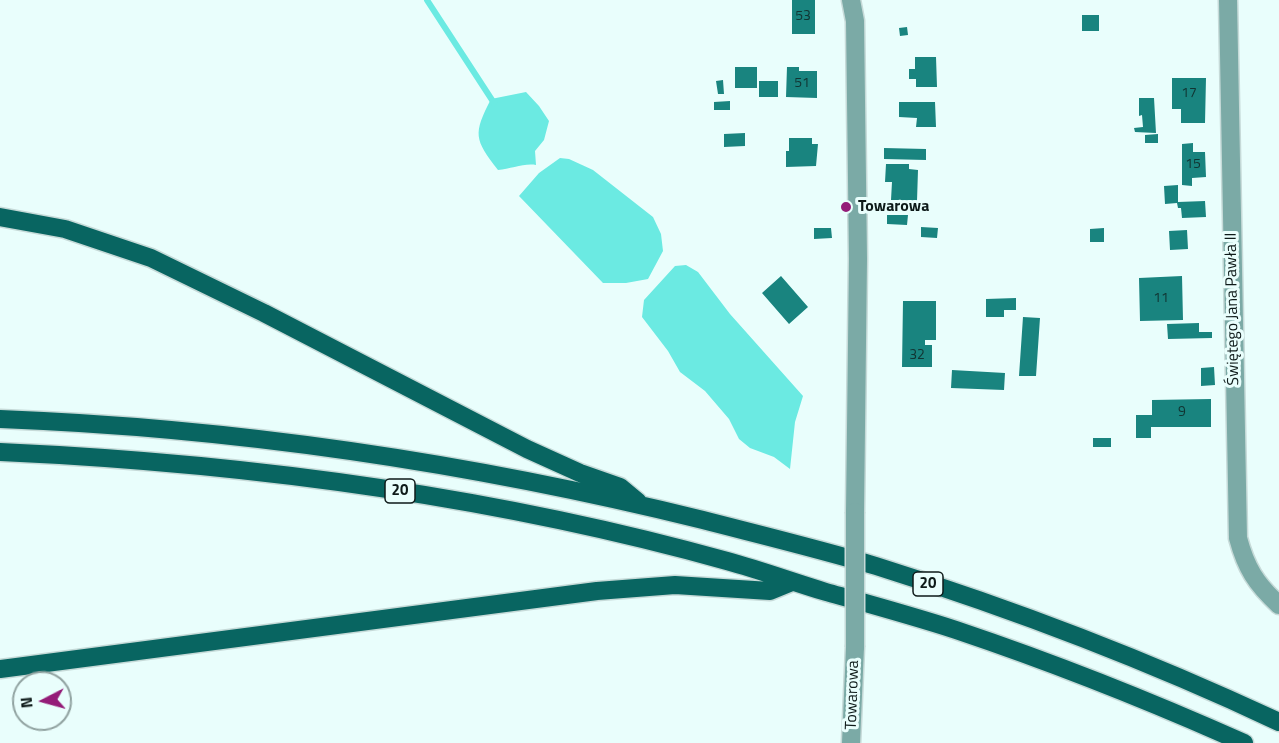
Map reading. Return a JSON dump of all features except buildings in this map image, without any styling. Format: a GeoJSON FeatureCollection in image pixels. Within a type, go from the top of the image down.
{"type":"FeatureCollection","features":[{"type":"Feature","properties":{"kind":"main road"},"geometry":{"type":"LineString","coordinates":[[0,217],[64,229],[151,258],[264,313],[527,450],[620,487],[642,505]]}},
{"type":"Feature","properties":{"kind":"main road","name":"20"},"geometry":{"type":"LineString","coordinates":[[0,419],[68,421],[196,431],[333,448],[484,472],[642,505],[799,544],[921,581],[1133,658],[1279,722]]}},
{"type":"Feature","properties":{"kind":"main road","name":"20"},"geometry":{"type":"LineString","coordinates":[[0,452],[192,464],[328,480],[454,500],[568,522],[716,558],[964,633],[1119,690],[1244,743]]}},
{"type":"Feature","properties":{"kind":"main road"},"geometry":{"type":"LineString","coordinates":[[0,669],[597,591],[675,585],[770,591],[792,582]]}},
{"type":"Feature","properties":{"kind":"street","name":"Towarowa"},"geometry":{"type":"LineString","coordinates":[[850,743],[855,647],[858,240],[855,21],[851,0]]}},
{"type":"Feature","properties":{"kind":"street","name":"Świętego Jana Pawła II"},"geometry":{"type":"LineString","coordinates":[[1228,0],[1238,538],[1251,575],[1279,605]]}},
{"type":"Feature","properties":{"kind":"water"},"geometry":{"type":"Polygon","coordinates":[[[526,92],[549,121],[544,140],[535,151],[536,165],[498,170],[480,143],[481,121],[491,99],[526,92]]]}},
{"type":"Feature","properties":{"kind":"water"},"geometry":{"type":"Polygon","coordinates":[[[560,158],[569,159],[593,170],[653,217],[661,234],[663,251],[648,279],[626,283],[603,283],[519,196],[539,173],[560,158]]]}},
{"type":"Feature","properties":{"kind":"water"},"geometry":{"type":"Polygon","coordinates":[[[686,265],[698,272],[730,314],[803,396],[795,422],[790,469],[774,457],[750,448],[739,439],[729,419],[705,391],[680,372],[668,351],[642,317],[644,300],[675,266],[686,265]]]}},
{"type":"Feature","properties":{"kind":"waterway"},"geometry":{"type":"LineString","coordinates":[[427,0],[494,103]]}},
{"type":"Feature","properties":{"kind":"place","name":"Towarowa"},"geometry":{"type":"Point","coordinates":[846,207]}}]}
